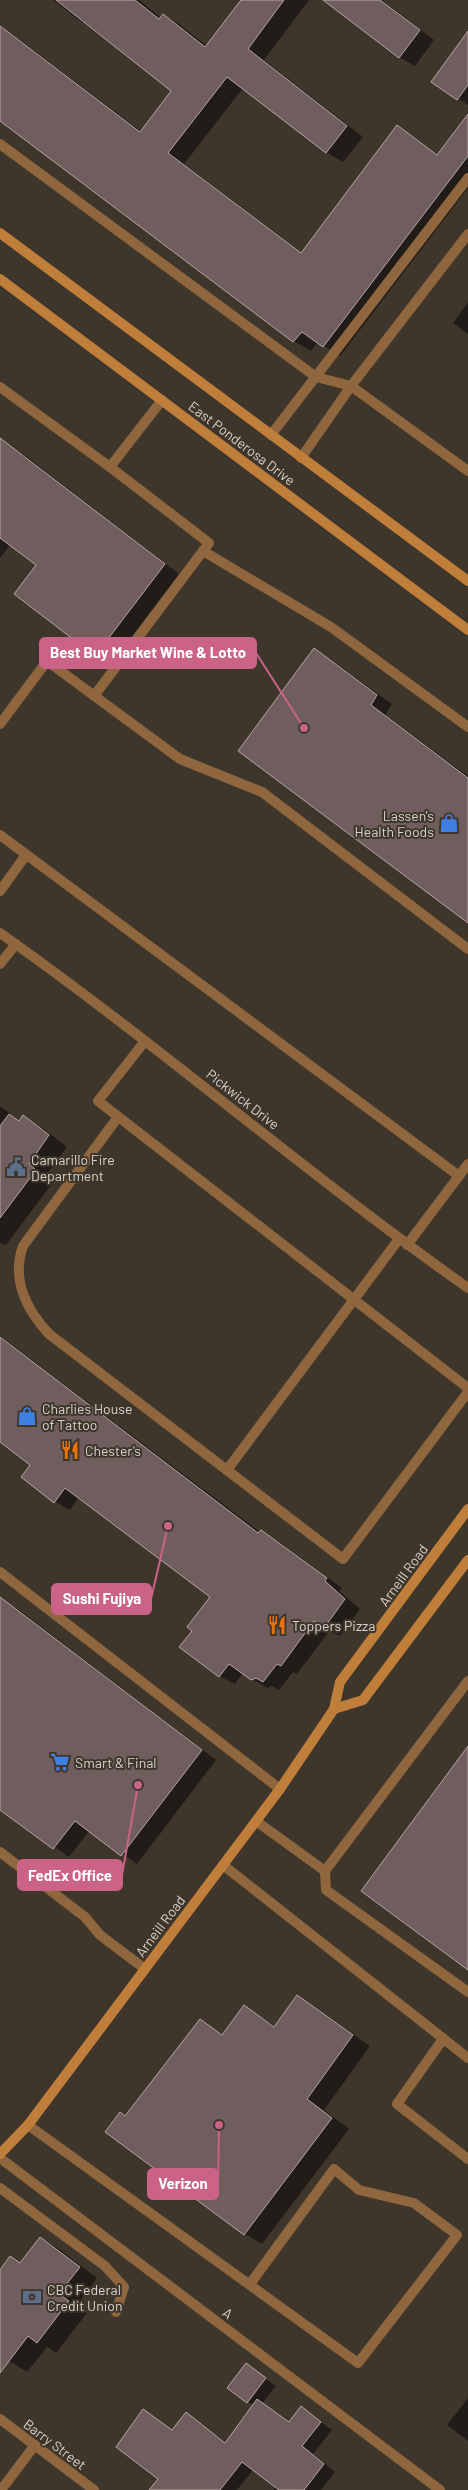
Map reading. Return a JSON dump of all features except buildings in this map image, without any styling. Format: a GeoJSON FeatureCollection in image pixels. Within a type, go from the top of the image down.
{"type":"FeatureCollection","features":[{"type":"Feature","properties":{"kind":"main road","name":"East Ponderosa Drive"},"geometry":{"type":"LineString","coordinates":[[0,233],[468,581]]}},
{"type":"Feature","properties":{"kind":"main road","name":"East Ponderosa Drive"},"geometry":{"type":"LineString","coordinates":[[0,278],[468,630]]}},
{"type":"Feature","properties":{"kind":"main road","name":"Arneill Road"},"geometry":{"type":"LineString","coordinates":[[0,2154],[28,2125],[280,1789],[334,1709],[340,1682],[468,1509]]}},
{"type":"Feature","properties":{"kind":"main road"},"geometry":{"type":"LineString","coordinates":[[334,1709],[363,1700],[468,1560]]}},
{"type":"Feature","properties":{"kind":"street"},"geometry":{"type":"LineString","coordinates":[[0,144],[316,377],[351,386],[468,471]]}},
{"type":"Feature","properties":{"kind":"street"},"geometry":{"type":"LineString","coordinates":[[271,435],[468,178]]}},
{"type":"Feature","properties":{"kind":"street"},"geometry":{"type":"LineString","coordinates":[[301,458],[351,386],[468,234]]}},
{"type":"Feature","properties":{"kind":"street"},"geometry":{"type":"LineString","coordinates":[[0,387],[110,467],[209,543],[94,696]]}},
{"type":"Feature","properties":{"kind":"street"},"geometry":{"type":"LineString","coordinates":[[110,467],[162,400]]}},
{"type":"Feature","properties":{"kind":"street"},"geometry":{"type":"LineString","coordinates":[[203,551],[331,627],[468,727]]}},
{"type":"Feature","properties":{"kind":"street"},"geometry":{"type":"LineString","coordinates":[[0,724],[46,661],[180,760],[262,792],[468,949]]}},
{"type":"Feature","properties":{"kind":"street"},"geometry":{"type":"LineString","coordinates":[[0,835],[459,1176]]}},
{"type":"Feature","properties":{"kind":"street"},"geometry":{"type":"LineString","coordinates":[[0,891],[26,855]]}},
{"type":"Feature","properties":{"kind":"street","name":"Pickwick Drive"},"geometry":{"type":"LineString","coordinates":[[0,933],[145,1041],[403,1242],[468,1288]]}},
{"type":"Feature","properties":{"kind":"street"},"geometry":{"type":"LineString","coordinates":[[0,964],[16,944]]}},
{"type":"Feature","properties":{"kind":"street"},"geometry":{"type":"LineString","coordinates":[[118,1117],[22,1246],[18,1265],[22,1295],[35,1318],[50,1334],[343,1559],[468,1390],[98,1101],[145,1041]]}},
{"type":"Feature","properties":{"kind":"street"},"geometry":{"type":"LineString","coordinates":[[227,1470],[353,1300],[468,1164]]}},
{"type":"Feature","properties":{"kind":"street"},"geometry":{"type":"LineString","coordinates":[[0,1572],[280,1789]]}},
{"type":"Feature","properties":{"kind":"street"},"geometry":{"type":"LineString","coordinates":[[468,1680],[325,1871],[326,1890],[468,1992]]}},
{"type":"Feature","properties":{"kind":"street"},"geometry":{"type":"LineString","coordinates":[[256,1821],[325,1871]]}},
{"type":"Feature","properties":{"kind":"street"},"geometry":{"type":"LineString","coordinates":[[0,1852],[85,1917],[100,1935],[145,1969]]}},
{"type":"Feature","properties":{"kind":"street"},"geometry":{"type":"LineString","coordinates":[[223,1865],[468,2058]]}},
{"type":"Feature","properties":{"kind":"street"},"geometry":{"type":"LineString","coordinates":[[443,2039],[396,2104],[468,2159]]}},
{"type":"Feature","properties":{"kind":"street"},"geometry":{"type":"LineString","coordinates":[[28,2125],[358,2363],[457,2235],[414,2203],[359,2190],[334,2169],[250,2284]]}},
{"type":"Feature","properties":{"kind":"street","name":"A"},"geometry":{"type":"LineString","coordinates":[[0,2158],[440,2490]]}},
{"type":"Feature","properties":{"kind":"street"},"geometry":{"type":"LineString","coordinates":[[0,2188],[105,2266],[124,2287],[116,2312]]}},
{"type":"Feature","properties":{"kind":"street","name":"Barry Street"},"geometry":{"type":"LineString","coordinates":[[0,2419],[94,2490]]}},
{"type":"Feature","properties":{"kind":"street"},"geometry":{"type":"LineString","coordinates":[[1,2490],[35,2445]]}},
{"type":"Feature","properties":{"kind":"place","name":"Best Buy Market Wine & Lotto"},"geometry":{"type":"Point","coordinates":[304,728]}},
{"type":"Feature","properties":{"kind":"place","name":"Lassen's Health Foods"},"geometry":{"type":"Point","coordinates":[449,823]}},
{"type":"Feature","properties":{"kind":"place","name":"Camarillo Fire Department"},"geometry":{"type":"Point","coordinates":[16,1167]}},
{"type":"Feature","properties":{"kind":"place","name":"Charlies House of Tattoo"},"geometry":{"type":"Point","coordinates":[27,1416]}},
{"type":"Feature","properties":{"kind":"place","name":"Chester's"},"geometry":{"type":"Point","coordinates":[70,1450]}},
{"type":"Feature","properties":{"kind":"place","name":"Sushi Fujiya"},"geometry":{"type":"Point","coordinates":[168,1526]}},
{"type":"Feature","properties":{"kind":"place","name":"Toppers Pizza"},"geometry":{"type":"Point","coordinates":[277,1625]}},
{"type":"Feature","properties":{"kind":"place","name":"Smart & Final"},"geometry":{"type":"Point","coordinates":[60,1762]}},
{"type":"Feature","properties":{"kind":"place","name":"FedEx Office"},"geometry":{"type":"Point","coordinates":[138,1785]}},
{"type":"Feature","properties":{"kind":"place","name":"Verizon"},"geometry":{"type":"Point","coordinates":[219,2125]}},
{"type":"Feature","properties":{"kind":"place","name":"CBC Federal Credit Union"},"geometry":{"type":"Point","coordinates":[32,2297]}}]}
